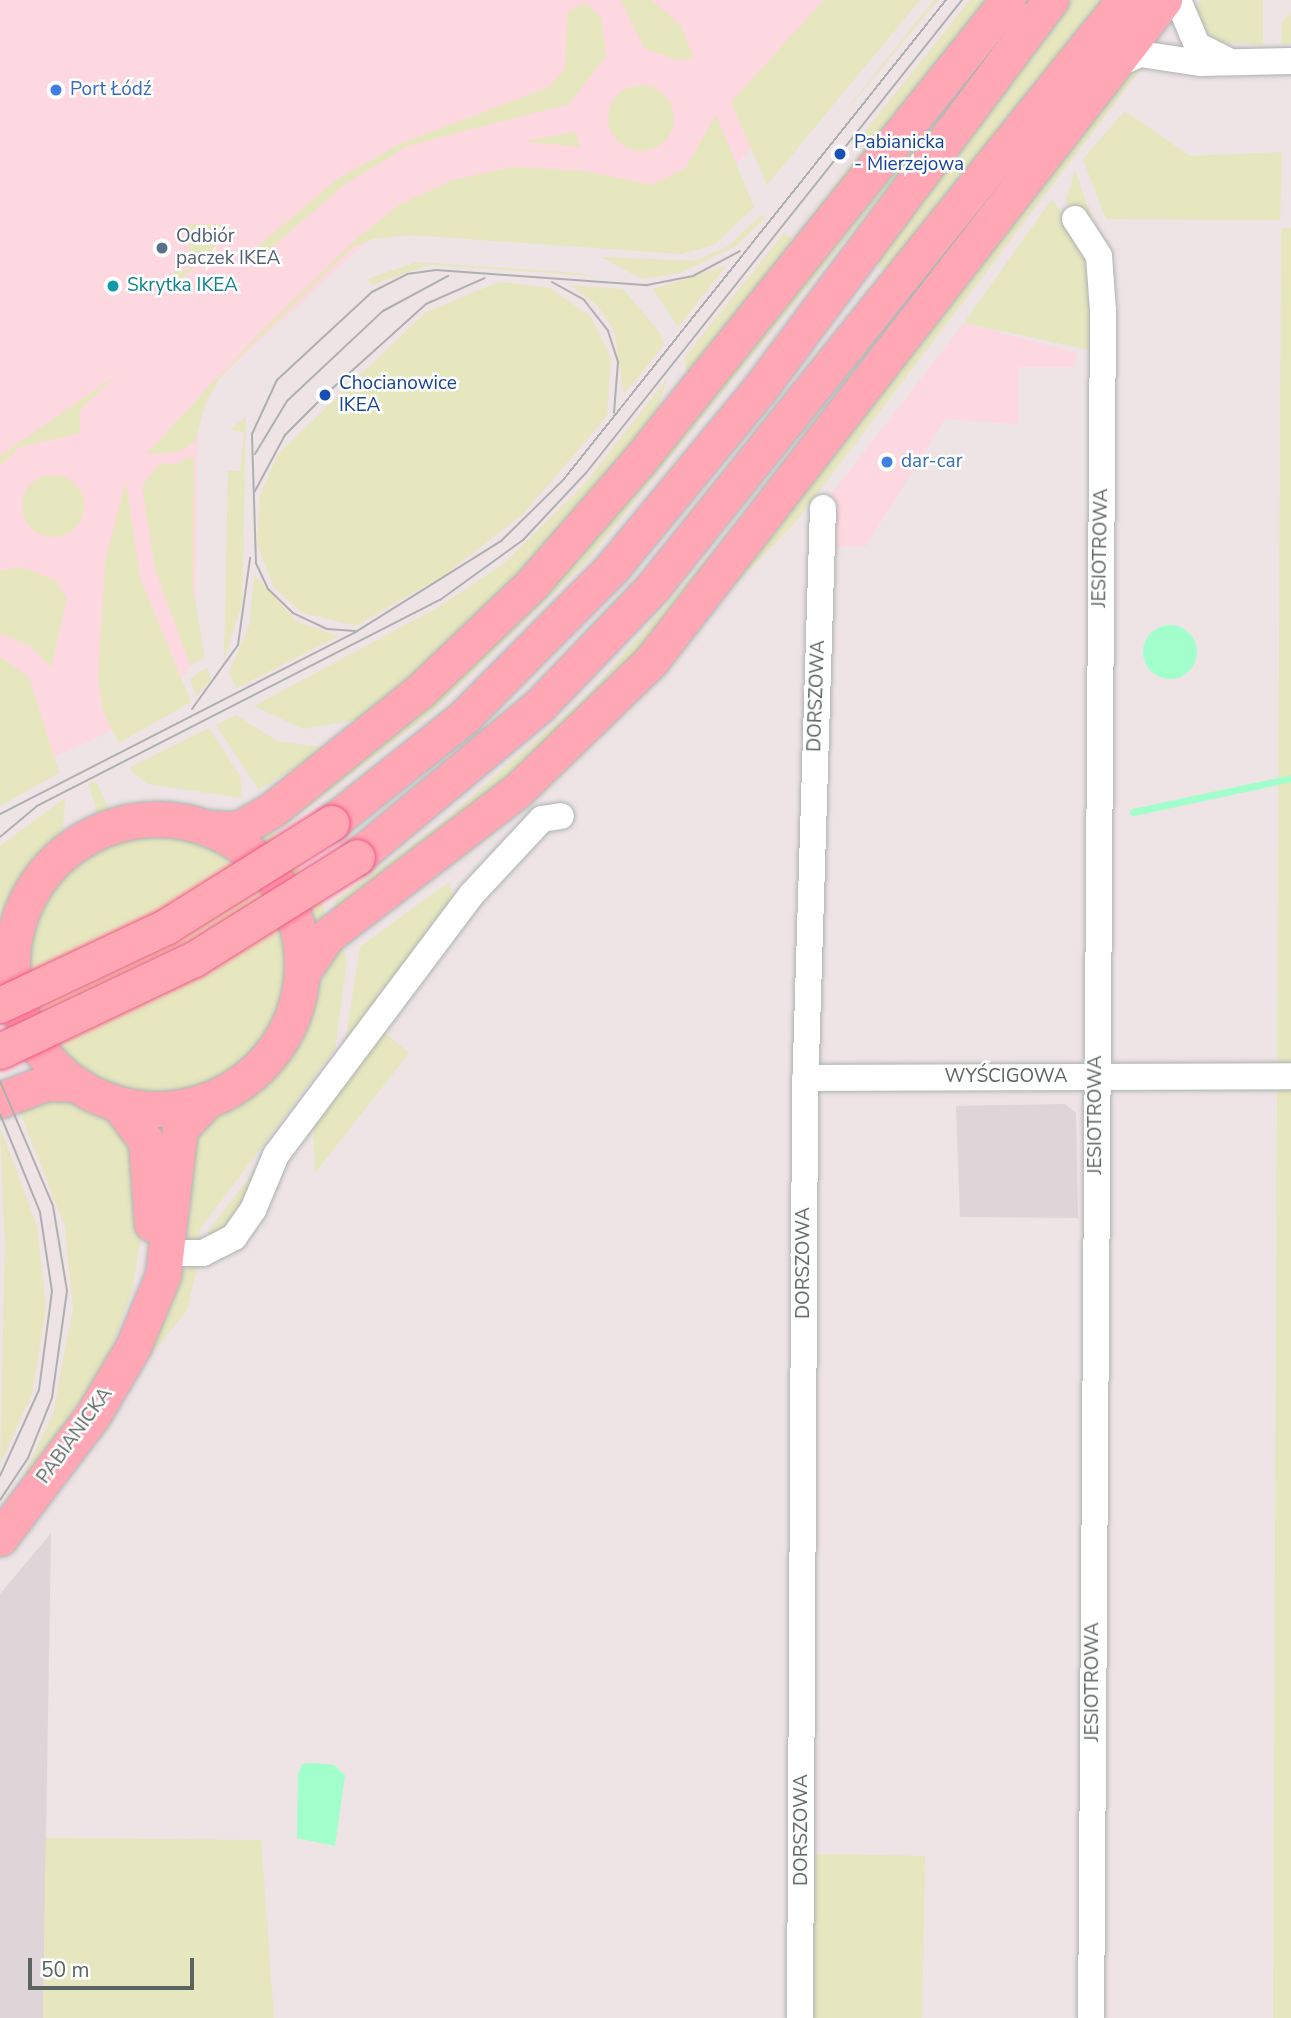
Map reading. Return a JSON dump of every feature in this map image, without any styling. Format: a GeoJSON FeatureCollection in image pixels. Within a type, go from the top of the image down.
{"type":"FeatureCollection","features":[{"type":"Feature","properties":{"kind":"main road"},"geometry":{"type":"LineString","coordinates":[[0,935],[55,860],[103,829],[152,818],[208,828],[239,829],[265,815],[421,691],[531,585],[638,462],[1008,0]]}},
{"type":"Feature","properties":{"kind":"main road"},"geometry":{"type":"LineString","coordinates":[[7,1004],[167,926],[331,823],[471,710],[612,568],[758,391],[1051,0]]}},
{"type":"Feature","properties":{"kind":"main road"},"geometry":{"type":"LineString","coordinates":[[0,1051],[194,959],[357,857],[485,756],[644,597],[1124,0]]}},
{"type":"Feature","properties":{"kind":"main road"},"geometry":{"type":"LineString","coordinates":[[302,973],[327,936],[519,790],[651,661],[1164,0]]}},
{"type":"Feature","properties":{"kind":"main road"},"geometry":{"type":"LineString","coordinates":[[208,828],[243,849],[276,884],[296,926],[302,973]]}},
{"type":"Feature","properties":{"kind":"main road"},"geometry":{"type":"LineString","coordinates":[[23,907],[7,1004],[40,1049],[76,1084],[119,1105],[155,1109],[206,1101]]}},
{"type":"Feature","properties":{"kind":"main road","name":"PABIANICKA"},"geometry":{"type":"LineString","coordinates":[[0,1538],[93,1415],[158,1292],[167,1253],[180,1129],[206,1101],[271,1054],[294,1013],[302,973]]}},
{"type":"Feature","properties":{"kind":"main road"},"geometry":{"type":"LineString","coordinates":[[0,1100],[46,1083],[76,1084]]}},
{"type":"Feature","properties":{"kind":"main road","name":"PABIANICKA"},"geometry":{"type":"LineString","coordinates":[[119,1105],[143,1132],[151,1180],[140,1329]]}},
{"type":"Feature","properties":{"kind":"street"},"geometry":{"type":"LineString","coordinates":[[1178,0],[1197,45],[1239,63]]}},
{"type":"Feature","properties":{"kind":"street"},"geometry":{"type":"LineString","coordinates":[[1115,65],[1140,54],[1239,63],[1291,61]]}},
{"type":"Feature","properties":{"kind":"street","name":"JESIOTROWA"},"geometry":{"type":"LineString","coordinates":[[1075,219],[1099,256],[1103,310],[1091,2018]]}},
{"type":"Feature","properties":{"kind":"street","name":"DORSZOWA"},"geometry":{"type":"LineString","coordinates":[[800,2018],[805,1079],[823,508]]}},
{"type":"Feature","properties":{"kind":"street"},"geometry":{"type":"LineString","coordinates":[[167,1253],[203,1253],[234,1237],[253,1210],[276,1155],[472,894],[542,819],[561,816]]}},
{"type":"Feature","properties":{"kind":"street","name":"WYŚCIGOWA"},"geometry":{"type":"LineString","coordinates":[[805,1079],[1291,1076]]}},
{"type":"Feature","properties":{"kind":"shaded area"},"geometry":{"type":"Polygon","coordinates":[[[0,0],[876,0],[665,249],[379,230],[198,398],[195,660],[156,711],[0,781],[0,0]]]}},
{"type":"Feature","properties":{"kind":"shaded area"},"geometry":{"type":"Polygon","coordinates":[[[621,0],[651,0],[681,26],[694,58],[677,60],[644,48],[621,0]]]}},
{"type":"Feature","properties":{"kind":"shaded area"},"geometry":{"type":"Polygon","coordinates":[[[824,0],[920,0],[767,185],[731,102],[824,0]]]}},
{"type":"Feature","properties":{"kind":"shaded area"},"geometry":{"type":"Polygon","coordinates":[[[934,0],[938,0],[841,117],[851,104],[934,0]]]}},
{"type":"Feature","properties":{"kind":"shaded area"},"geometry":{"type":"Polygon","coordinates":[[[970,0],[991,0],[686,382],[685,357],[784,233],[793,239],[870,141],[863,134],[970,0]]]}},
{"type":"Feature","properties":{"kind":"shaded area"},"geometry":{"type":"Polygon","coordinates":[[[1067,0],[1103,0],[888,273],[874,262],[1067,0]]]}},
{"type":"Feature","properties":{"kind":"shaded area"},"geometry":{"type":"Polygon","coordinates":[[[1201,0],[1263,0],[1263,45],[1219,42],[1204,28],[1195,9],[1201,0]]]}},
{"type":"Feature","properties":{"kind":"shaded area"},"geometry":{"type":"Polygon","coordinates":[[[586,3],[601,18],[606,56],[569,104],[408,146],[344,185],[256,261],[250,253],[336,180],[399,144],[549,87],[565,68],[568,11],[586,3]]]}},
{"type":"Feature","properties":{"kind":"shaded area"},"geometry":{"type":"Polygon","coordinates":[[[1021,8],[880,197],[585,563],[432,712],[283,827],[276,816],[354,760],[1021,8]]]}},
{"type":"Feature","properties":{"kind":"shaded area"},"geometry":{"type":"Polygon","coordinates":[[[1291,13],[1291,44],[1281,44],[1282,22],[1291,13]]]}},
{"type":"Feature","properties":{"kind":"shaded area"},"geometry":{"type":"Polygon","coordinates":[[[1144,65],[794,524],[728,592],[1120,77],[1144,65]]]}},
{"type":"Feature","properties":{"kind":"shaded area"},"geometry":{"type":"Polygon","coordinates":[[[641,85],[654,88],[664,95],[671,105],[674,118],[671,131],[664,141],[654,148],[641,151],[628,148],[618,141],[611,131],[608,118],[611,105],[618,95],[628,88],[641,85]]]}},
{"type":"Feature","properties":{"kind":"shaded area"},"geometry":{"type":"Polygon","coordinates":[[[1125,111],[1190,156],[1282,152],[1280,220],[1106,219],[1083,159],[1125,111]]]}},
{"type":"Feature","properties":{"kind":"shaded area"},"geometry":{"type":"Polygon","coordinates":[[[716,115],[754,207],[714,245],[681,254],[411,235],[373,239],[353,247],[223,373],[206,402],[195,442],[178,452],[146,454],[258,334],[363,233],[401,204],[453,180],[514,167],[585,171],[652,185],[685,169],[716,115]]]}},
{"type":"Feature","properties":{"kind":"shaded area"},"geometry":{"type":"Polygon","coordinates":[[[575,132],[581,147],[528,142],[530,140],[575,132]]]}},
{"type":"Feature","properties":{"kind":"shaded area"},"geometry":{"type":"Polygon","coordinates":[[[1075,170],[1093,216],[1077,214],[1066,201],[1075,170]]]}},
{"type":"Feature","properties":{"kind":"shaded area"},"geometry":{"type":"Polygon","coordinates":[[[1052,199],[1077,234],[1091,283],[1090,350],[964,323],[1052,199]]]}},
{"type":"Feature","properties":{"kind":"shaded area"},"geometry":{"type":"Polygon","coordinates":[[[761,215],[765,218],[736,246],[680,273],[642,279],[601,257],[695,261],[729,246],[761,215]]]}},
{"type":"Feature","properties":{"kind":"shaded area"},"geometry":{"type":"Polygon","coordinates":[[[189,224],[229,225],[231,232],[177,282],[173,271],[189,270],[189,224]]]}},
{"type":"Feature","properties":{"kind":"shaded area"},"geometry":{"type":"Polygon","coordinates":[[[1281,228],[1291,228],[1291,2018],[1273,2018],[1281,228]]]}},
{"type":"Feature","properties":{"kind":"shaded area"},"geometry":{"type":"Polygon","coordinates":[[[417,262],[598,276],[429,265],[372,285],[367,279],[417,262]]]}},
{"type":"Feature","properties":{"kind":"shaded area"},"geometry":{"type":"Polygon","coordinates":[[[726,266],[678,327],[653,289],[726,266]]]}},
{"type":"Feature","properties":{"kind":"shaded area"},"geometry":{"type":"Polygon","coordinates":[[[499,282],[550,288],[591,317],[611,358],[607,416],[524,513],[443,576],[355,626],[301,612],[274,587],[257,544],[260,496],[278,454],[426,312],[499,282]]]}},
{"type":"Feature","properties":{"kind":"shaded area"},"geometry":{"type":"Polygon","coordinates":[[[571,285],[623,289],[660,333],[664,345],[624,394],[614,330],[598,306],[571,285]]]}},
{"type":"Feature","properties":{"kind":"shaded area","name":"dar-car"},"geometry":{"type":"Polygon","coordinates":[[[964,323],[1077,353],[1075,367],[1019,367],[1018,424],[945,419],[866,546],[828,546],[827,500],[964,323]]]}},
{"type":"Feature","properties":{"kind":"shaded area"},"geometry":{"type":"Polygon","coordinates":[[[119,373],[80,410],[80,433],[20,447],[0,466],[0,456],[119,373]]]}},
{"type":"Feature","properties":{"kind":"shaded area"},"geometry":{"type":"Polygon","coordinates":[[[667,379],[654,419],[489,609],[361,719],[303,729],[254,706],[437,608],[503,564],[583,486],[667,379]]]}},
{"type":"Feature","properties":{"kind":"shaded area"},"geometry":{"type":"Polygon","coordinates":[[[246,417],[242,604],[224,660],[228,471],[240,471],[244,432],[230,430],[246,417]]]}},
{"type":"Feature","properties":{"kind":"shaded area"},"geometry":{"type":"Polygon","coordinates":[[[194,455],[193,590],[205,658],[190,665],[155,569],[142,486],[161,463],[174,465],[194,455]]]}},
{"type":"Feature","properties":{"kind":"shaded area"},"geometry":{"type":"Polygon","coordinates":[[[47,475],[59,475],[75,484],[82,494],[82,518],[75,528],[59,537],[47,537],[36,532],[27,523],[22,512],[22,500],[27,489],[36,480],[47,475]]]}},
{"type":"Feature","properties":{"kind":"shaded area"},"geometry":{"type":"Polygon","coordinates":[[[126,481],[140,578],[191,702],[119,743],[103,711],[98,677],[105,562],[126,481]]]}},
{"type":"Feature","properties":{"kind":"shaded area"},"geometry":{"type":"Polygon","coordinates":[[[767,489],[661,628],[556,739],[340,911],[333,902],[440,824],[589,694],[767,489]]]}},
{"type":"Feature","properties":{"kind":"shaded area"},"geometry":{"type":"Polygon","coordinates":[[[20,567],[56,580],[67,599],[51,668],[33,648],[0,633],[0,571],[20,567]]]}},
{"type":"Feature","properties":{"kind":"shaded area"},"geometry":{"type":"Polygon","coordinates":[[[254,575],[297,622],[339,636],[237,688],[229,674],[250,623],[254,575]]]}},
{"type":"Feature","properties":{"kind":"shaded area"},"geometry":{"type":"Polygon","coordinates":[[[1170,625],[1189,633],[1197,652],[1189,671],[1170,679],[1151,671],[1143,652],[1151,633],[1170,625]]]}},
{"type":"Feature","properties":{"kind":"shaded area"},"geometry":{"type":"Polygon","coordinates":[[[0,657],[29,677],[59,773],[0,806],[0,657]]]}},
{"type":"Feature","properties":{"kind":"shaded area"},"geometry":{"type":"Polygon","coordinates":[[[207,667],[211,680],[196,696],[190,679],[207,667]]]}},
{"type":"Feature","properties":{"kind":"shaded area"},"geometry":{"type":"Polygon","coordinates":[[[236,715],[277,741],[327,748],[259,790],[216,725],[236,715]]]}},
{"type":"Feature","properties":{"kind":"shaded area"},"geometry":{"type":"Polygon","coordinates":[[[209,728],[240,776],[242,798],[148,784],[133,773],[130,767],[209,728]]]}},
{"type":"Feature","properties":{"kind":"shaded area"},"geometry":{"type":"Polygon","coordinates":[[[96,781],[109,810],[97,814],[89,784],[96,781]]]}},
{"type":"Feature","properties":{"kind":"shaded area"},"geometry":{"type":"Polygon","coordinates":[[[65,798],[63,829],[29,868],[0,920],[0,846],[65,798]]]}},
{"type":"Feature","properties":{"kind":"shaded area"},"geometry":{"type":"Polygon","coordinates":[[[263,827],[277,835],[323,904],[326,919],[312,927],[291,880],[251,835],[263,827]]]}},
{"type":"Feature","properties":{"kind":"shaded area"},"geometry":{"type":"Polygon","coordinates":[[[157,832],[207,842],[230,854],[258,880],[278,913],[288,963],[278,1013],[266,1036],[240,1064],[207,1084],[157,1094],[107,1084],[84,1072],[56,1046],[36,1013],[26,963],[36,913],[48,890],[74,862],[107,842],[157,832]]]}},
{"type":"Feature","properties":{"kind":"shaded area"},"geometry":{"type":"Polygon","coordinates":[[[449,882],[454,902],[344,1050],[360,947],[449,882]]]}},
{"type":"Feature","properties":{"kind":"shaded area"},"geometry":{"type":"Polygon","coordinates":[[[341,943],[347,960],[335,1049],[200,1229],[199,1243],[187,1240],[184,1149],[205,1116],[252,1092],[278,1067],[341,943]]]}},
{"type":"Feature","properties":{"kind":"shaded area"},"geometry":{"type":"Polygon","coordinates":[[[382,1030],[409,1053],[315,1173],[313,1125],[382,1030]]]}},
{"type":"Feature","properties":{"kind":"shaded area"},"geometry":{"type":"Polygon","coordinates":[[[41,1099],[75,1101],[128,1128],[142,1230],[132,1292],[104,1369],[21,1481],[53,1414],[73,1309],[65,1227],[19,1109],[41,1099]]]}},
{"type":"Feature","properties":{"kind":"shaded area"},"geometry":{"type":"Polygon","coordinates":[[[1065,1104],[1076,1113],[1078,1218],[960,1217],[956,1106],[1065,1104]]]}},
{"type":"Feature","properties":{"kind":"shaded area"},"geometry":{"type":"Polygon","coordinates":[[[0,1127],[37,1226],[46,1309],[32,1394],[0,1464],[5,1247],[0,1127]]]}},
{"type":"Feature","properties":{"kind":"shaded area"},"geometry":{"type":"Polygon","coordinates":[[[263,1159],[238,1219],[207,1243],[208,1231],[263,1159]]]}},
{"type":"Feature","properties":{"kind":"shaded area"},"geometry":{"type":"Polygon","coordinates":[[[198,1264],[187,1310],[136,1374],[180,1270],[198,1264]]]}},
{"type":"Feature","properties":{"kind":"shaded area"},"geometry":{"type":"Polygon","coordinates":[[[51,1533],[43,2018],[0,2018],[0,1594],[51,1533]]]}},
{"type":"Feature","properties":{"kind":"shaded area"},"geometry":{"type":"Polygon","coordinates":[[[302,1764],[334,1765],[345,1775],[335,1846],[297,1838],[298,1774],[302,1764]]]}},
{"type":"Feature","properties":{"kind":"shaded area"},"geometry":{"type":"Polygon","coordinates":[[[46,1838],[261,1840],[274,2018],[43,2018],[46,1838]]]}},
{"type":"Feature","properties":{"kind":"shaded area"},"geometry":{"type":"Polygon","coordinates":[[[812,1854],[925,1856],[922,2018],[813,2018],[812,1854]]]}},
{"type":"Feature","properties":{"kind":"waterway"},"geometry":{"type":"LineString","coordinates":[[1133,812],[1291,778]]}},
{"type":"Feature","properties":{"kind":"tram line"},"geometry":{"type":"LineString","coordinates":[[0,814],[357,631],[501,541],[564,479],[946,0]]}},
{"type":"Feature","properties":{"kind":"tram line"},"geometry":{"type":"LineString","coordinates":[[0,837],[37,806],[440,600],[523,540],[586,473],[962,0]]}},
{"type":"Feature","properties":{"kind":"tram line"},"geometry":{"type":"LineString","coordinates":[[355,631],[327,629],[293,613],[268,589],[256,563],[252,434],[277,380],[372,292],[407,274],[436,270],[647,285],[693,276],[740,251]]}},
{"type":"Feature","properties":{"kind":"tram line"},"geometry":{"type":"LineString","coordinates":[[255,454],[287,401],[383,311],[448,276]]}},
{"type":"Feature","properties":{"kind":"tram line"},"geometry":{"type":"LineString","coordinates":[[255,491],[285,435],[325,395],[426,304],[485,278]]}},
{"type":"Feature","properties":{"kind":"tram line"},"geometry":{"type":"LineString","coordinates":[[552,282],[584,300],[608,331],[618,362],[614,413]]}},
{"type":"Feature","properties":{"kind":"tram line"},"geometry":{"type":"LineString","coordinates":[[192,709],[238,645],[250,558]]}},
{"type":"Feature","properties":{"kind":"tram line"},"geometry":{"type":"LineString","coordinates":[[0,1081],[53,1206],[67,1291],[52,1398],[28,1458],[0,1500]]}},
{"type":"Feature","properties":{"kind":"tram line"},"geometry":{"type":"LineString","coordinates":[[0,1114],[40,1212],[52,1291],[39,1390],[0,1476]]}},
{"type":"Feature","properties":{"kind":"place","name":"Port Łódź"},"geometry":{"type":"Point","coordinates":[56,90]}},
{"type":"Feature","properties":{"kind":"place","name":"Pabianicka - Mierzejowa"},"geometry":{"type":"Point","coordinates":[840,154]}},
{"type":"Feature","properties":{"kind":"place","name":"Odbiór paczek IKEA"},"geometry":{"type":"Point","coordinates":[162,248]}},
{"type":"Feature","properties":{"kind":"place","name":"Skrytka IKEA"},"geometry":{"type":"Point","coordinates":[113,286]}},
{"type":"Feature","properties":{"kind":"place","name":"Chocianowice IKEA"},"geometry":{"type":"Point","coordinates":[325,395]}},
{"type":"Feature","properties":{"kind":"place","name":"dar-car"},"geometry":{"type":"Point","coordinates":[887,462]}}]}
